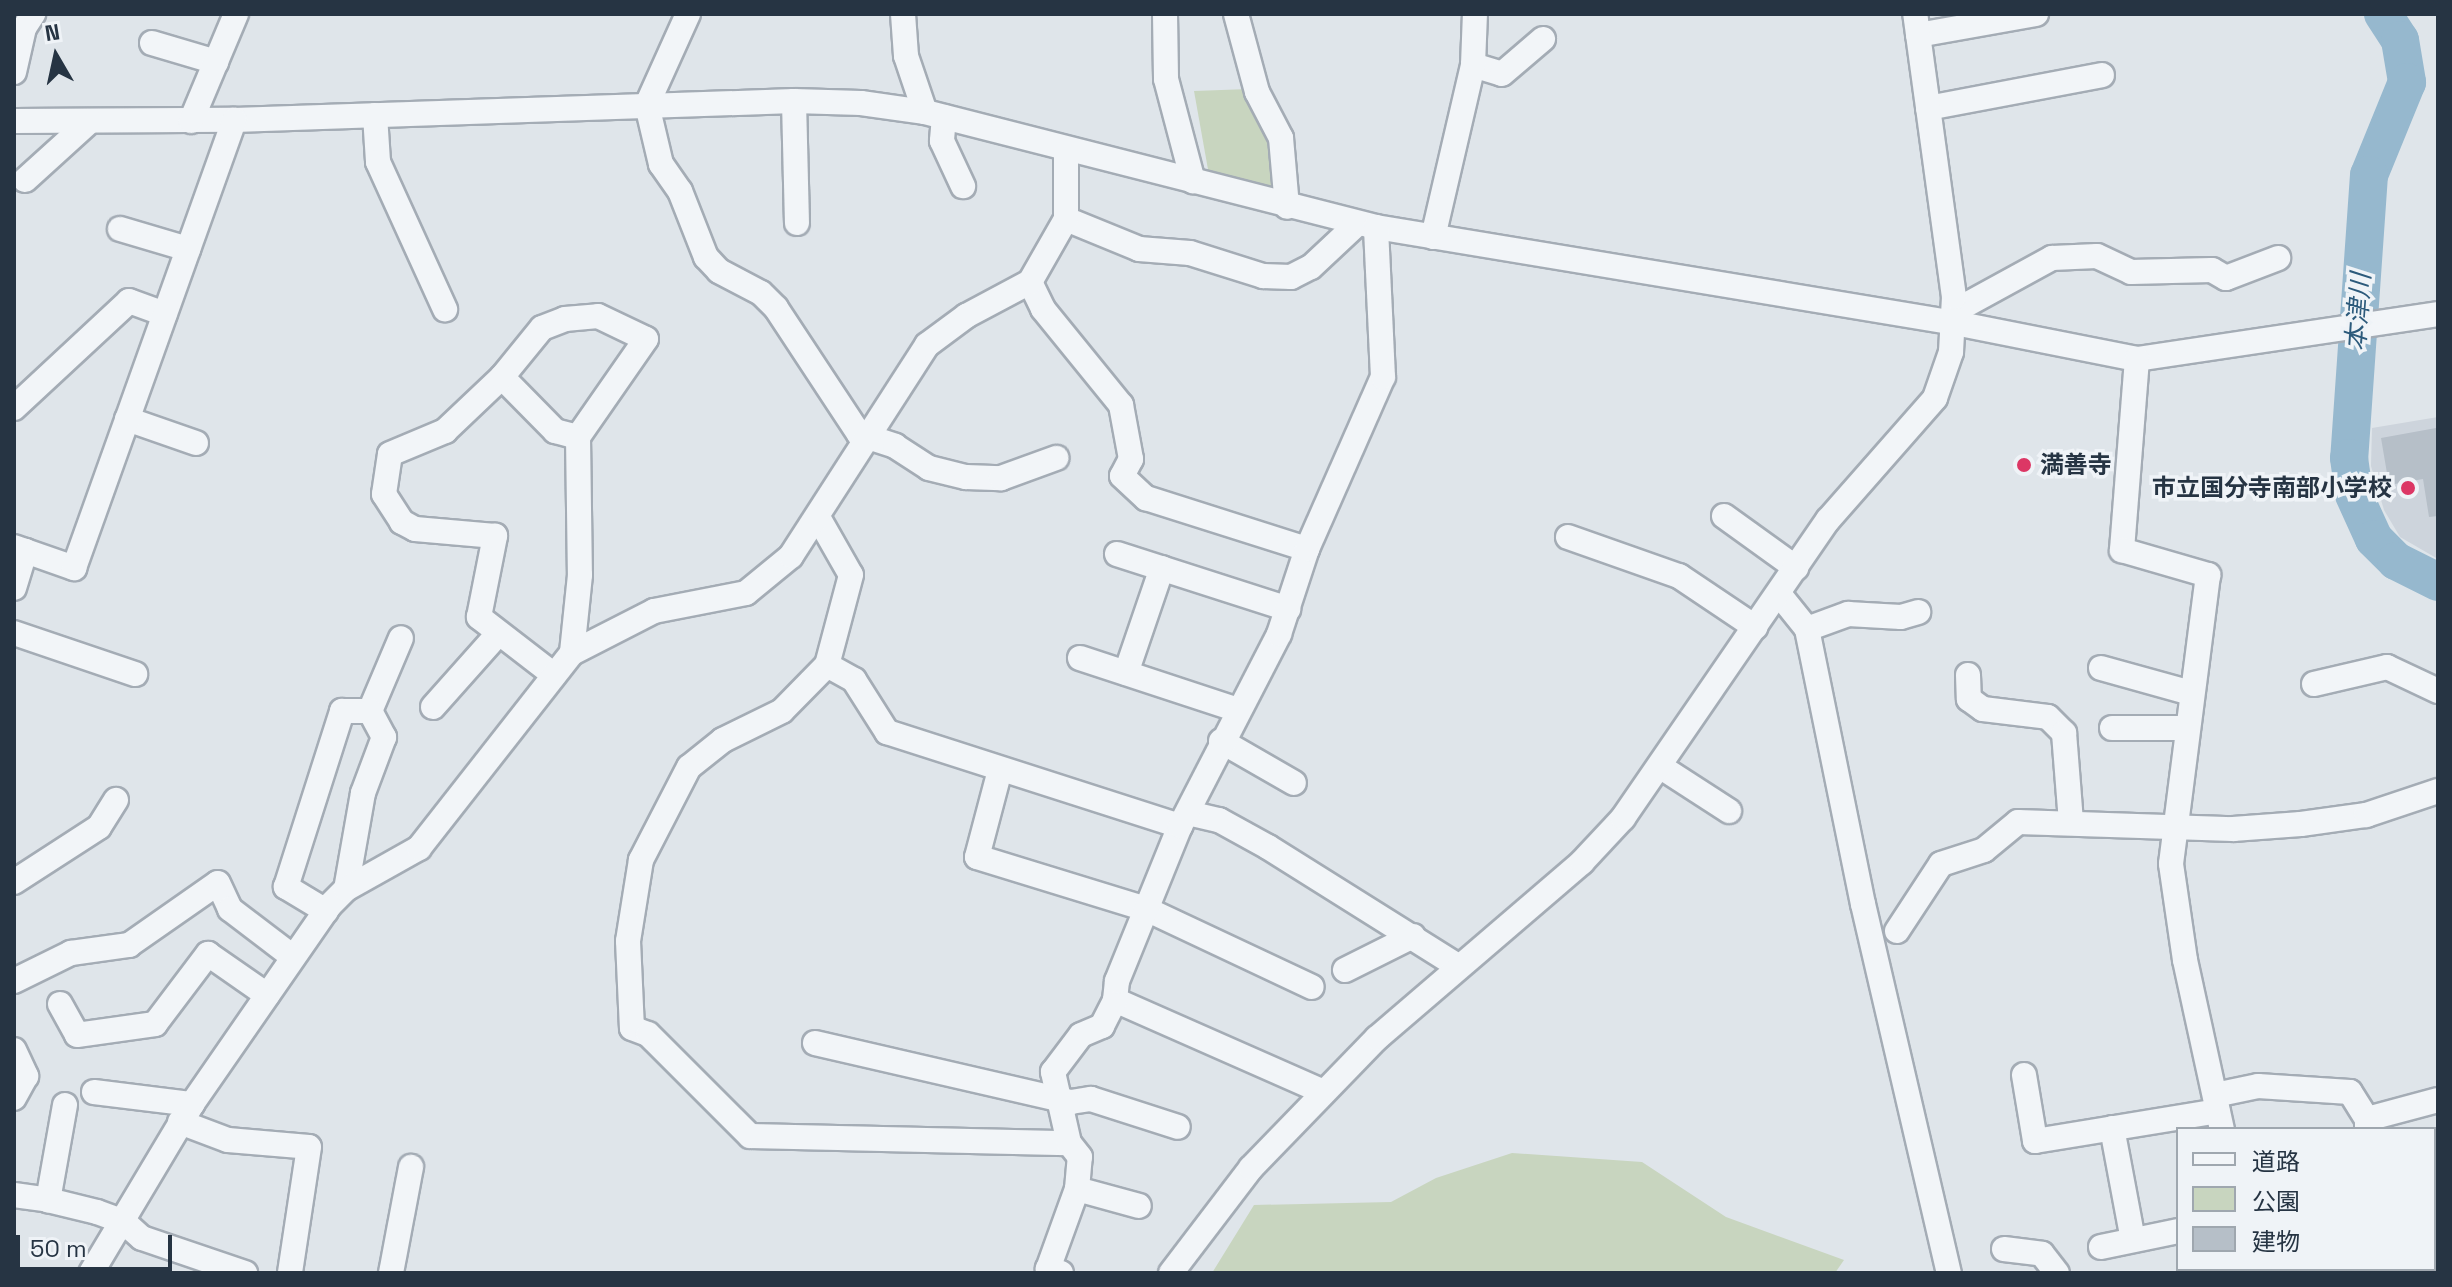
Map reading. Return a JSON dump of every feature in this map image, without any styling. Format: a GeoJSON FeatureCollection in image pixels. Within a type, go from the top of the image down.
{"type":"FeatureCollection","features":[{"type":"Feature","properties":{"kind":"street"},"geometry":{"type":"LineString","coordinates":[[14,72],[24,28],[33,14]]}},
{"type":"Feature","properties":{"kind":"street"},"geometry":{"type":"LineString","coordinates":[[191,121],[236,14]]}},
{"type":"Feature","properties":{"kind":"street"},"geometry":{"type":"LineString","coordinates":[[688,14],[647,105],[661,164],[680,191],[706,257],[719,271],[761,293],[776,308],[859,434],[871,436],[929,468],[966,477],[1001,478],[1056,458]]}},
{"type":"Feature","properties":{"kind":"street"},"geometry":{"type":"LineString","coordinates":[[903,14],[906,56],[963,186]]}},
{"type":"Feature","properties":{"kind":"street"},"geometry":{"type":"LineString","coordinates":[[1165,14],[1166,79],[1193,181]]}},
{"type":"Feature","properties":{"kind":"street"},"geometry":{"type":"LineString","coordinates":[[1236,14],[1257,92],[1281,138],[1287,207]]}},
{"type":"Feature","properties":{"kind":"street"},"geometry":{"type":"LineString","coordinates":[[1433,237],[1473,65],[1475,14]]}},
{"type":"Feature","properties":{"kind":"street"},"geometry":{"type":"LineString","coordinates":[[1171,1273],[1251,1168],[1324,1092],[1456,965],[1582,862],[1661,767],[1828,520],[1935,398],[1955,317],[1916,25],[2036,14]]}},
{"type":"Feature","properties":{"kind":"street"},"geometry":{"type":"LineString","coordinates":[[1473,65],[1502,74],[1543,39]]}},
{"type":"Feature","properties":{"kind":"street"},"geometry":{"type":"LineString","coordinates":[[152,43],[216,62]]}},
{"type":"Feature","properties":{"kind":"street"},"geometry":{"type":"LineString","coordinates":[[1928,108],[2102,75]]}},
{"type":"Feature","properties":{"kind":"street"},"geometry":{"type":"LineString","coordinates":[[794,101],[797,223]]}},
{"type":"Feature","properties":{"kind":"street"},"geometry":{"type":"LineString","coordinates":[[14,121],[234,120],[794,101],[934,114],[1287,207],[1367,225],[1955,317],[2137,359],[2438,314]]}},
{"type":"Feature","properties":{"kind":"street"},"geometry":{"type":"LineString","coordinates":[[375,115],[378,162],[445,309]]}},
{"type":"Feature","properties":{"kind":"street"},"geometry":{"type":"LineString","coordinates":[[14,588],[19,549],[74,568],[234,120]]}},
{"type":"Feature","properties":{"kind":"street"},"geometry":{"type":"LineString","coordinates":[[25,180],[90,121]]}},
{"type":"Feature","properties":{"kind":"street"},"geometry":{"type":"LineString","coordinates":[[91,1273],[186,1113],[326,911],[346,889],[419,848],[572,653],[654,611],[746,593],[791,556],[800,537],[819,519],[845,467],[871,436],[927,345],[966,316],[1030,282],[1066,219],[1066,150]]}},
{"type":"Feature","properties":{"kind":"street"},"geometry":{"type":"LineString","coordinates":[[1066,219],[1139,249],[1190,253],[1263,276],[1291,277],[1311,267],[1367,225]]}},
{"type":"Feature","properties":{"kind":"street"},"geometry":{"type":"LineString","coordinates":[[1061,1273],[1048,1269],[1077,1189],[1080,1157],[1069,1143],[1056,1099],[1053,1072],[1081,1035],[1102,1026],[1115,1000],[1117,981],[1184,820],[1288,609],[1307,549],[1383,377],[1367,225]]}},
{"type":"Feature","properties":{"kind":"street"},"geometry":{"type":"LineString","coordinates":[[120,229],[188,249]]}},
{"type":"Feature","properties":{"kind":"street"},"geometry":{"type":"LineString","coordinates":[[1955,317],[2052,258],[2097,256],[2131,272],[2212,270],[2226,278],[2278,258]]}},
{"type":"Feature","properties":{"kind":"street"},"geometry":{"type":"LineString","coordinates":[[1030,282],[1043,309],[1121,405],[1131,459],[1122,476],[1146,498],[1307,549]]}},
{"type":"Feature","properties":{"kind":"street"},"geometry":{"type":"LineString","coordinates":[[14,408],[129,301],[165,314]]}},
{"type":"Feature","properties":{"kind":"street"},"geometry":{"type":"LineString","coordinates":[[554,675],[479,617],[495,536],[415,529],[402,522],[384,494],[390,454],[445,431],[502,377],[542,328],[565,319],[598,316],[646,339],[578,437],[580,575],[572,653]]}},
{"type":"Feature","properties":{"kind":"street"},"geometry":{"type":"LineString","coordinates":[[2137,359],[2122,550],[2208,575],[2173,824],[2176,907],[2218,1111]]}},
{"type":"Feature","properties":{"kind":"street"},"geometry":{"type":"LineString","coordinates":[[502,377],[555,431],[578,437]]}},
{"type":"Feature","properties":{"kind":"street"},"geometry":{"type":"LineString","coordinates":[[127,419],[196,443]]}},
{"type":"Feature","properties":{"kind":"street"},"geometry":{"type":"LineString","coordinates":[[1724,516],[1796,568]]}},
{"type":"Feature","properties":{"kind":"street"},"geometry":{"type":"LineString","coordinates":[[819,519],[851,575],[827,665],[782,711],[723,740],[689,767],[641,860],[628,941],[632,1028],[648,1034],[750,1136],[1069,1143]]}},
{"type":"Feature","properties":{"kind":"street"},"geometry":{"type":"LineString","coordinates":[[1568,537],[1679,576],[1755,627]]}},
{"type":"Feature","properties":{"kind":"street"},"geometry":{"type":"LineString","coordinates":[[1117,554],[1288,609]]}},
{"type":"Feature","properties":{"kind":"street"},"geometry":{"type":"LineString","coordinates":[[1126,673],[1162,568]]}},
{"type":"Feature","properties":{"kind":"street"},"geometry":{"type":"LineString","coordinates":[[1779,594],[1807,629],[1863,904],[1949,1273]]}},
{"type":"Feature","properties":{"kind":"street"},"geometry":{"type":"LineString","coordinates":[[1807,629],[1848,614],[1901,617],[1918,612]]}},
{"type":"Feature","properties":{"kind":"street"},"geometry":{"type":"LineString","coordinates":[[14,633],[135,674]]}},
{"type":"Feature","properties":{"kind":"street"},"geometry":{"type":"LineString","coordinates":[[433,707],[498,634]]}},
{"type":"Feature","properties":{"kind":"street"},"geometry":{"type":"LineString","coordinates":[[370,711],[401,638]]}},
{"type":"Feature","properties":{"kind":"street"},"geometry":{"type":"LineString","coordinates":[[1080,658],[1238,710]]}},
{"type":"Feature","properties":{"kind":"street"},"geometry":{"type":"LineString","coordinates":[[827,665],[854,680],[887,732],[1000,770],[1184,820],[1231,826],[1456,965]]}},
{"type":"Feature","properties":{"kind":"street"},"geometry":{"type":"LineString","coordinates":[[2314,684],[2387,667],[2438,691]]}},
{"type":"Feature","properties":{"kind":"street"},"geometry":{"type":"LineString","coordinates":[[2101,668],[2191,693]]}},
{"type":"Feature","properties":{"kind":"street"},"geometry":{"type":"LineString","coordinates":[[1968,675],[1969,699],[1983,709],[2048,717],[2064,733],[2071,822]]}},
{"type":"Feature","properties":{"kind":"street"},"geometry":{"type":"LineString","coordinates":[[326,911],[286,887],[342,711],[370,711]]}},
{"type":"Feature","properties":{"kind":"street"},"geometry":{"type":"LineString","coordinates":[[346,889],[363,793],[384,737],[370,711]]}},
{"type":"Feature","properties":{"kind":"street"},"geometry":{"type":"LineString","coordinates":[[2112,728],[2187,728]]}},
{"type":"Feature","properties":{"kind":"street"},"geometry":{"type":"LineString","coordinates":[[1221,741],[1294,783]]}},
{"type":"Feature","properties":{"kind":"street"},"geometry":{"type":"LineString","coordinates":[[1661,767],[1729,811]]}},
{"type":"Feature","properties":{"kind":"street"},"geometry":{"type":"LineString","coordinates":[[1000,770],[977,857],[1146,909],[1312,987]]}},
{"type":"Feature","properties":{"kind":"street"},"geometry":{"type":"LineString","coordinates":[[1897,931],[1941,864],[1984,850],[2018,822],[2173,824],[2233,829],[2301,824],[2366,815],[2438,791]]}},
{"type":"Feature","properties":{"kind":"street"},"geometry":{"type":"LineString","coordinates":[[14,882],[99,827],[116,800]]}},
{"type":"Feature","properties":{"kind":"street"},"geometry":{"type":"LineString","coordinates":[[14,981],[71,953],[129,945],[218,883],[230,909],[293,957]]}},
{"type":"Feature","properties":{"kind":"street"},"geometry":{"type":"LineString","coordinates":[[1345,970],[1413,936]]}},
{"type":"Feature","properties":{"kind":"street"},"geometry":{"type":"LineString","coordinates":[[60,1004],[77,1035],[155,1024],[208,954],[267,995]]}},
{"type":"Feature","properties":{"kind":"street"},"geometry":{"type":"LineString","coordinates":[[1115,1000],[1324,1092]]}},
{"type":"Feature","properties":{"kind":"street"},"geometry":{"type":"LineString","coordinates":[[815,1043],[1056,1099],[1091,1099],[1178,1127]]}},
{"type":"Feature","properties":{"kind":"street"},"geometry":{"type":"LineString","coordinates":[[14,1050],[20,1076],[14,1098]]}},
{"type":"Feature","properties":{"kind":"street"},"geometry":{"type":"LineString","coordinates":[[2024,1075],[2035,1141],[2218,1111],[2258,1086],[2350,1092],[2367,1124],[2438,1100]]}},
{"type":"Feature","properties":{"kind":"street"},"geometry":{"type":"LineString","coordinates":[[94,1092],[186,1113],[228,1140],[309,1147],[290,1273]]}},
{"type":"Feature","properties":{"kind":"street"},"geometry":{"type":"LineString","coordinates":[[48,1200],[65,1105]]}},
{"type":"Feature","properties":{"kind":"street"},"geometry":{"type":"LineString","coordinates":[[2112,1128],[2133,1240]]}},
{"type":"Feature","properties":{"kind":"street"},"geometry":{"type":"LineString","coordinates":[[391,1273],[411,1167]]}},
{"type":"Feature","properties":{"kind":"street"},"geometry":{"type":"LineString","coordinates":[[1077,1189],[1139,1206]]}},
{"type":"Feature","properties":{"kind":"street"},"geometry":{"type":"LineString","coordinates":[[14,1195],[48,1200],[124,1222],[142,1238],[245,1273]]}},
{"type":"Feature","properties":{"kind":"street"},"geometry":{"type":"LineString","coordinates":[[2101,1247],[2176,1231]]}},
{"type":"Feature","properties":{"kind":"street"},"geometry":{"type":"LineString","coordinates":[[2004,1249],[2042,1254],[2057,1273]]}},
{"type":"Feature","properties":{"kind":"shaded area","name":"市立国分寺南部小学校"},"geometry":{"type":"Polygon","coordinates":[[[2438,417],[2438,559],[2400,537],[2384,510],[2371,466],[2372,428],[2438,417]]]}},
{"type":"Feature","properties":{"kind":"green space"},"geometry":{"type":"Polygon","coordinates":[[[1249,89],[1276,139],[1278,193],[1209,175],[1194,91],[1249,89]]]}},
{"type":"Feature","properties":{"kind":"green space"},"geometry":{"type":"Polygon","coordinates":[[[1512,1153],[1642,1162],[1726,1217],[1844,1260],[1835,1273],[1212,1273],[1254,1205],[1391,1202],[1436,1178],[1512,1153]]]}},
{"type":"Feature","properties":{"kind":"building"},"geometry":{"type":"Polygon","coordinates":[[[2436,428],[2438,516],[2429,517],[2423,479],[2389,485],[2381,438],[2436,428]]]}},
{"type":"Feature","properties":{"kind":"waterway","name":"本津川"},"geometry":{"type":"LineString","coordinates":[[2383,14],[2400,40],[2407,82],[2369,175],[2349,458],[2354,495],[2374,539],[2396,561],[2438,582]]}},
{"type":"Feature","properties":{"kind":"place","name":"満善寺"},"geometry":{"type":"Point","coordinates":[2024,465]}},
{"type":"Feature","properties":{"kind":"place","name":"市立国分寺南部小学校"},"geometry":{"type":"Point","coordinates":[2408,488]}}]}
